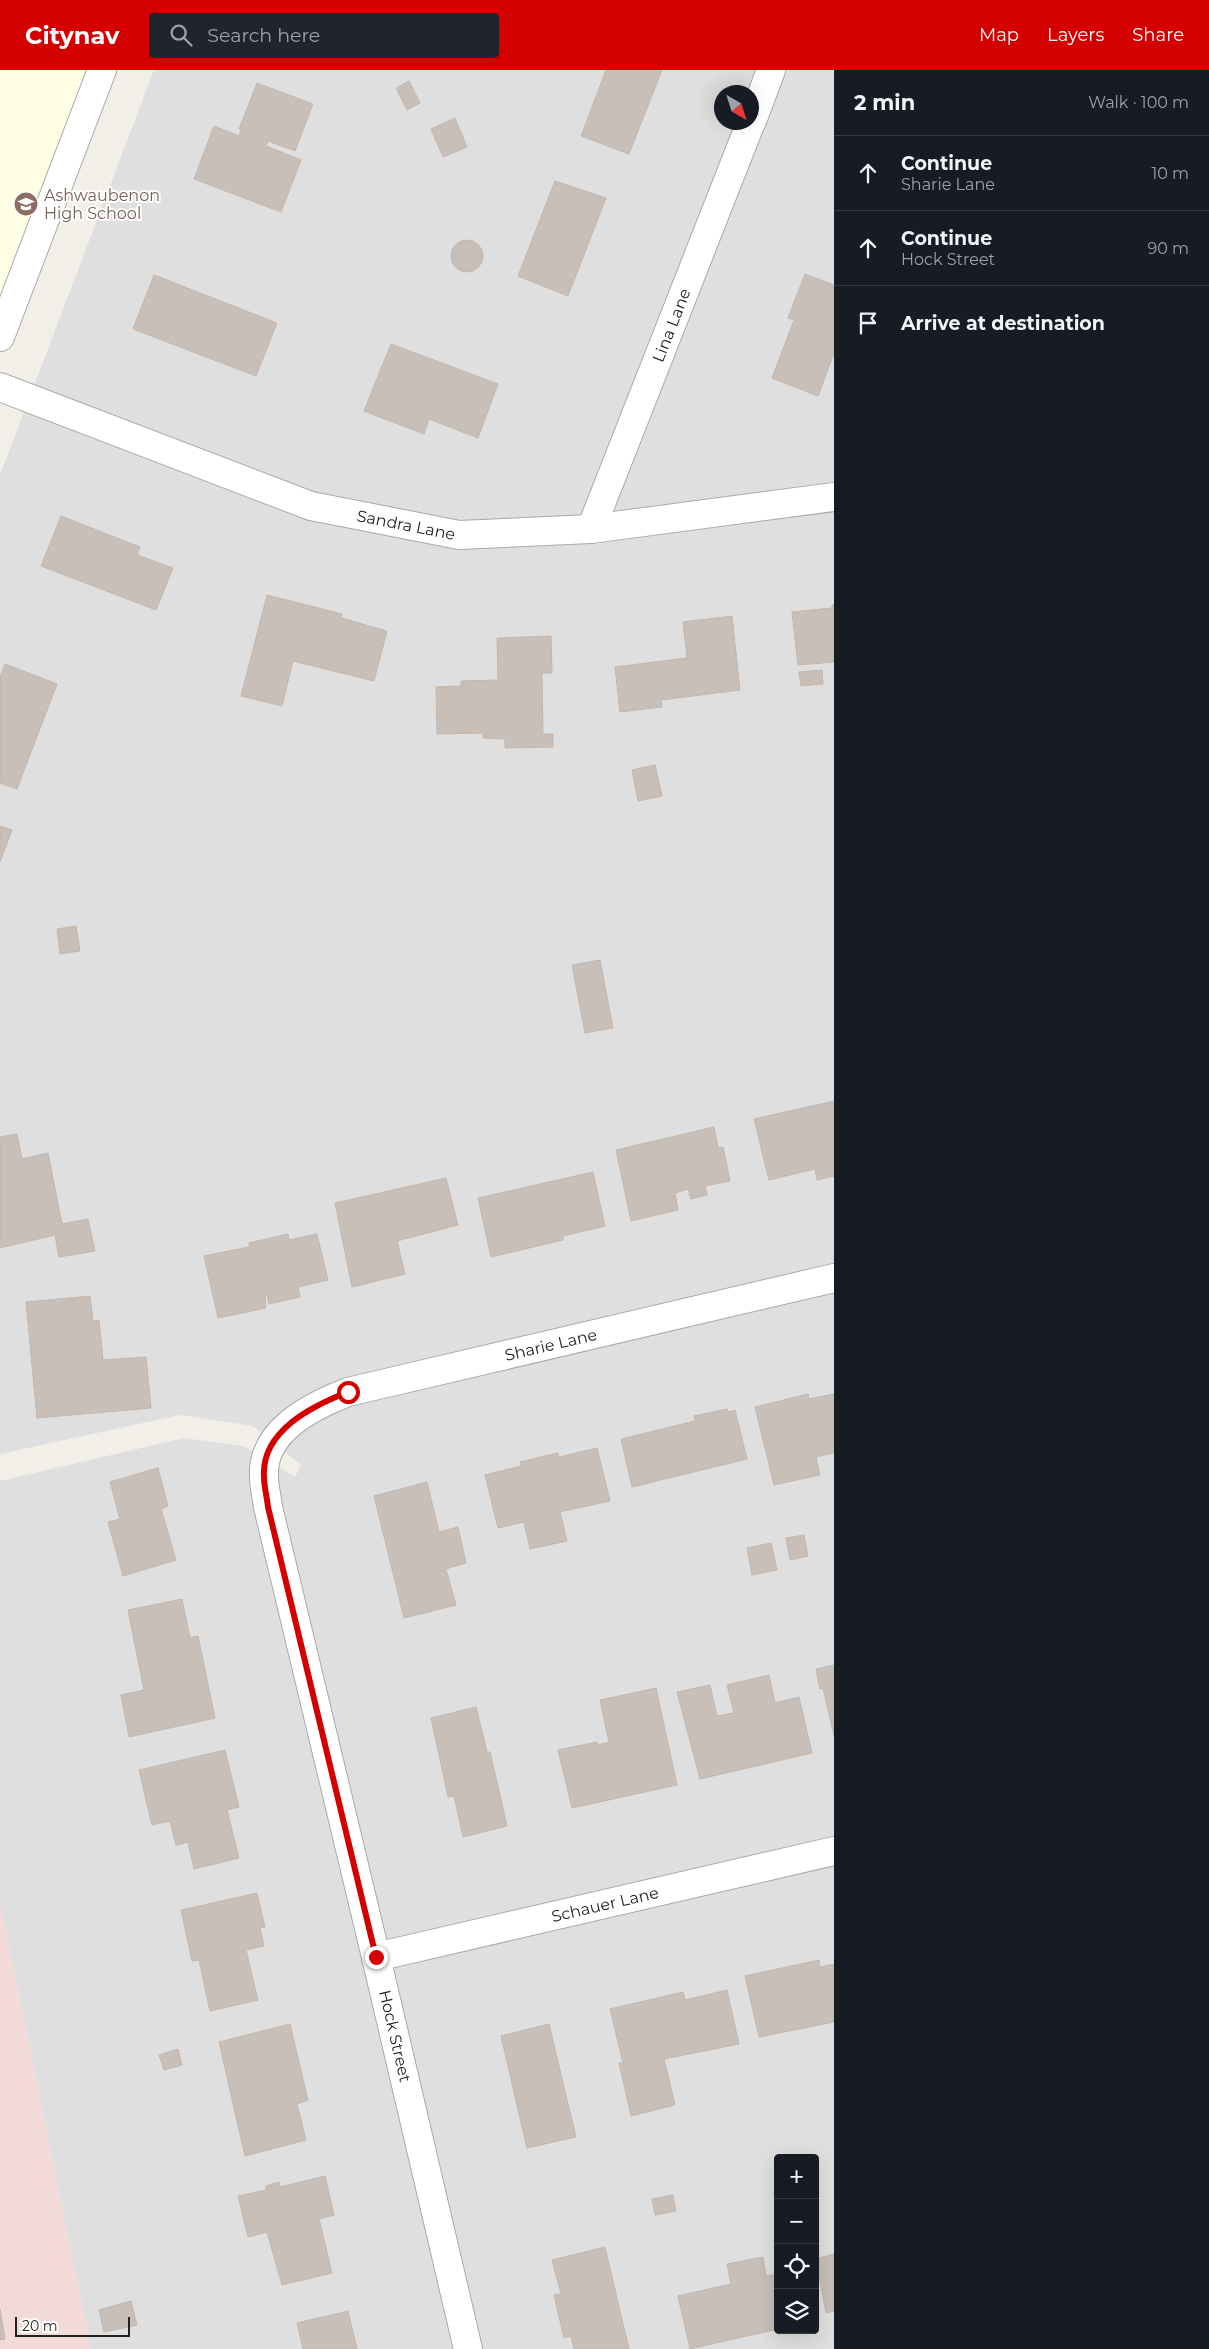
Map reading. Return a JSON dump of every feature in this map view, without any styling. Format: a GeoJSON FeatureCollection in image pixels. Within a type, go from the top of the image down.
{"type":"FeatureCollection","features":[{"type":"Feature","properties":{"kind":"street"},"geometry":{"type":"LineString","coordinates":[[0,337],[102,70]]}},
{"type":"Feature","properties":{"kind":"street","name":"Lina Lane"},"geometry":{"type":"LineString","coordinates":[[759,101],[771,70]]}},
{"type":"Feature","properties":{"kind":"street","name":"Lina Lane"},"geometry":{"type":"LineString","coordinates":[[592,529],[748,130]]}},
{"type":"Feature","properties":{"kind":"street","name":"Sandra Lane"},"geometry":{"type":"LineString","coordinates":[[0,387],[311,506],[459,535],[592,529],[834,497]]}},
{"type":"Feature","properties":{"kind":"street","name":"Sharie Lane"},"geometry":{"type":"LineString","coordinates":[[279,1434],[298,1416],[321,1402],[348,1392],[834,1278]]}},
{"type":"Feature","properties":{"kind":"street","name":"Hock Street"},"geometry":{"type":"LineString","coordinates":[[279,1434],[268,1451],[263,1475],[268,1507],[468,2349]]}},
{"type":"Feature","properties":{"kind":"street","name":"Schauer Lane"},"geometry":{"type":"LineString","coordinates":[[376,1957],[834,1851]]}},
{"type":"Feature","properties":{"kind":"shaded area","name":"Ashwaubenon High School"},"geometry":{"type":"Polygon","coordinates":[[[0,70],[102,70],[0,337],[0,70]]]}},
{"type":"Feature","properties":{"kind":"shaded area"},"geometry":{"type":"Polygon","coordinates":[[[154,70],[834,70],[834,2349],[91,2349],[0,1904],[0,1481],[184,1438],[243,1446],[295,1477],[301,1465],[253,1426],[180,1415],[0,1454],[0,475],[154,70]]]}},
{"type":"Feature","properties":{"kind":"shaded area"},"geometry":{"type":"Polygon","coordinates":[[[0,1904],[91,2349],[0,2349],[0,1904]]]}},
{"type":"Feature","properties":{"kind":"building"},"geometry":{"type":"Polygon","coordinates":[[[606,70],[662,70],[629,154],[581,136],[606,70]]]}},
{"type":"Feature","properties":{"kind":"building"},"geometry":{"type":"Polygon","coordinates":[[[409,81],[420,103],[407,110],[396,88],[409,81]]]}},
{"type":"Feature","properties":{"kind":"building"},"geometry":{"type":"Polygon","coordinates":[[[257,83],[313,104],[295,151],[268,141],[266,146],[301,160],[281,212],[194,179],[214,126],[239,136],[241,130],[239,129],[257,83]]]}},
{"type":"Feature","properties":{"kind":"building"},"geometry":{"type":"Polygon","coordinates":[[[455,118],[467,147],[443,157],[431,129],[455,118]]]}},
{"type":"Feature","properties":{"kind":"building"},"geometry":{"type":"Polygon","coordinates":[[[555,181],[606,198],[568,296],[518,276],[555,181]]]}},
{"type":"Feature","properties":{"kind":"building"},"geometry":{"type":"Polygon","coordinates":[[[467,240],[473,241],[478,245],[482,250],[482,262],[478,267],[473,271],[467,272],[461,271],[456,267],[452,262],[451,256],[452,250],[456,245],[461,241],[467,240]]]}},
{"type":"Feature","properties":{"kind":"building"},"geometry":{"type":"Polygon","coordinates":[[[805,274],[834,285],[834,353],[818,396],[772,378],[794,320],[788,318],[805,274]]]}},
{"type":"Feature","properties":{"kind":"building"},"geometry":{"type":"Polygon","coordinates":[[[154,275],[277,323],[256,376],[133,329],[154,275]]]}},
{"type":"Feature","properties":{"kind":"building"},"geometry":{"type":"Polygon","coordinates":[[[391,344],[498,384],[478,438],[429,419],[424,434],[364,411],[391,344]]]}},
{"type":"Feature","properties":{"kind":"building"},"geometry":{"type":"Polygon","coordinates":[[[61,516],[140,547],[137,555],[173,568],[156,610],[41,566],[61,516]]]}},
{"type":"Feature","properties":{"kind":"building"},"geometry":{"type":"Polygon","coordinates":[[[267,595],[342,614],[341,618],[387,631],[374,681],[293,661],[282,706],[241,696],[267,595]]]}},
{"type":"Feature","properties":{"kind":"building"},"geometry":{"type":"Polygon","coordinates":[[[832,605],[834,605],[834,662],[798,665],[792,612],[832,608],[832,605]]]}},
{"type":"Feature","properties":{"kind":"building"},"geometry":{"type":"Polygon","coordinates":[[[732,616],[740,690],[661,700],[662,707],[620,712],[615,667],[687,658],[683,622],[732,616]]]}},
{"type":"Feature","properties":{"kind":"building"},"geometry":{"type":"Polygon","coordinates":[[[551,636],[552,673],[542,673],[543,734],[553,734],[553,747],[505,748],[505,739],[483,738],[483,733],[437,734],[436,687],[461,686],[461,681],[498,680],[497,638],[551,636]]]}},
{"type":"Feature","properties":{"kind":"building"},"geometry":{"type":"Polygon","coordinates":[[[5,664],[57,684],[17,789],[0,783],[0,677],[5,664]]]}},
{"type":"Feature","properties":{"kind":"building"},"geometry":{"type":"Polygon","coordinates":[[[822,670],[823,684],[801,686],[799,672],[822,670]]]}},
{"type":"Feature","properties":{"kind":"building"},"geometry":{"type":"Polygon","coordinates":[[[655,765],[662,796],[638,801],[632,770],[655,765]]]}},
{"type":"Feature","properties":{"kind":"building"},"geometry":{"type":"Polygon","coordinates":[[[0,826],[12,830],[0,862],[0,826]]]}},
{"type":"Feature","properties":{"kind":"building"},"geometry":{"type":"Polygon","coordinates":[[[76,926],[80,951],[60,954],[57,929],[76,926]]]}},
{"type":"Feature","properties":{"kind":"building"},"geometry":{"type":"Polygon","coordinates":[[[600,960],[613,1028],[585,1033],[572,965],[600,960]]]}},
{"type":"Feature","properties":{"kind":"building"},"geometry":{"type":"Polygon","coordinates":[[[834,1101],[834,1176],[817,1180],[815,1169],[769,1180],[754,1119],[834,1101]]]}},
{"type":"Feature","properties":{"kind":"building"},"geometry":{"type":"Polygon","coordinates":[[[714,1127],[718,1148],[723,1147],[730,1181],[705,1186],[707,1195],[691,1199],[688,1189],[675,1193],[678,1210],[631,1221],[616,1150],[714,1127]]]}},
{"type":"Feature","properties":{"kind":"building"},"geometry":{"type":"Polygon","coordinates":[[[17,1134],[22,1159],[48,1153],[62,1224],[88,1219],[95,1251],[59,1257],[55,1235],[0,1248],[0,1137],[17,1134]]]}},
{"type":"Feature","properties":{"kind":"building"},"geometry":{"type":"Polygon","coordinates":[[[593,1172],[605,1226],[563,1236],[563,1240],[491,1257],[478,1198],[593,1172]]]}},
{"type":"Feature","properties":{"kind":"building"},"geometry":{"type":"Polygon","coordinates":[[[446,1178],[458,1225],[397,1241],[405,1274],[352,1287],[335,1203],[446,1178]]]}},
{"type":"Feature","properties":{"kind":"building"},"geometry":{"type":"Polygon","coordinates":[[[288,1234],[289,1240],[317,1234],[328,1280],[298,1287],[300,1297],[269,1304],[267,1295],[265,1296],[266,1308],[218,1318],[204,1256],[249,1247],[249,1243],[288,1234]]]}},
{"type":"Feature","properties":{"kind":"building"},"geometry":{"type":"Polygon","coordinates":[[[90,1296],[93,1321],[99,1320],[103,1360],[146,1357],[151,1408],[37,1418],[26,1302],[90,1296]]]}},
{"type":"Feature","properties":{"kind":"building"},"geometry":{"type":"Polygon","coordinates":[[[808,1394],[809,1399],[834,1394],[834,1453],[816,1457],[820,1475],[774,1485],[755,1407],[808,1394]]]}},
{"type":"Feature","properties":{"kind":"building"},"geometry":{"type":"Polygon","coordinates":[[[727,1409],[728,1412],[735,1410],[747,1459],[632,1487],[621,1439],[695,1421],[694,1416],[727,1409]]]}},
{"type":"Feature","properties":{"kind":"building"},"geometry":{"type":"Polygon","coordinates":[[[597,1448],[610,1501],[560,1512],[567,1541],[530,1549],[524,1522],[498,1528],[485,1475],[521,1466],[520,1462],[558,1453],[559,1457],[597,1448]]]}},
{"type":"Feature","properties":{"kind":"building"},"geometry":{"type":"Polygon","coordinates":[[[158,1468],[168,1506],[161,1509],[176,1560],[123,1576],[108,1522],[120,1519],[110,1482],[158,1468]]]}},
{"type":"Feature","properties":{"kind":"building"},"geometry":{"type":"Polygon","coordinates":[[[427,1482],[439,1532],[458,1527],[466,1563],[446,1569],[456,1605],[404,1618],[374,1496],[427,1482]]]}},
{"type":"Feature","properties":{"kind":"building"},"geometry":{"type":"Polygon","coordinates":[[[804,1535],[808,1556],[790,1560],[786,1538],[804,1535]]]}},
{"type":"Feature","properties":{"kind":"building"},"geometry":{"type":"Polygon","coordinates":[[[771,1543],[777,1570],[752,1575],[747,1548],[771,1543]]]}},
{"type":"Feature","properties":{"kind":"building"},"geometry":{"type":"Polygon","coordinates":[[[182,1599],[190,1638],[198,1636],[215,1718],[129,1737],[121,1695],[144,1690],[128,1610],[182,1599]]]}},
{"type":"Feature","properties":{"kind":"building"},"geometry":{"type":"Polygon","coordinates":[[[834,1665],[834,1736],[823,1688],[820,1689],[816,1669],[834,1665]]]}},
{"type":"Feature","properties":{"kind":"building"},"geometry":{"type":"Polygon","coordinates":[[[769,1675],[775,1703],[799,1697],[812,1753],[700,1779],[677,1692],[710,1685],[717,1716],[734,1713],[727,1685],[769,1675]]]}},
{"type":"Feature","properties":{"kind":"building"},"geometry":{"type":"Polygon","coordinates":[[[656,1688],[677,1785],[572,1808],[558,1750],[597,1742],[598,1745],[609,1742],[600,1700],[656,1688]]]}},
{"type":"Feature","properties":{"kind":"building"},"geometry":{"type":"Polygon","coordinates":[[[476,1707],[487,1752],[490,1752],[507,1826],[463,1837],[454,1796],[448,1797],[431,1718],[476,1707]]]}},
{"type":"Feature","properties":{"kind":"building"},"geometry":{"type":"Polygon","coordinates":[[[225,1750],[239,1807],[227,1810],[239,1858],[194,1869],[188,1842],[176,1845],[170,1821],[152,1825],[139,1770],[225,1750]]]}},
{"type":"Feature","properties":{"kind":"building"},"geometry":{"type":"Polygon","coordinates":[[[257,1893],[265,1927],[260,1928],[264,1946],[246,1950],[258,2000],[210,2011],[199,1960],[192,1961],[181,1910],[257,1893]]]}},
{"type":"Feature","properties":{"kind":"building"},"geometry":{"type":"Polygon","coordinates":[[[819,1960],[820,1967],[834,1964],[834,2022],[759,2037],[745,1976],[819,1960]]]}},
{"type":"Feature","properties":{"kind":"building"},"geometry":{"type":"Polygon","coordinates":[[[727,1990],[739,2044],[664,2059],[675,2105],[631,2116],[619,2063],[623,2063],[610,2009],[683,1992],[685,2000],[727,1990]]]}},
{"type":"Feature","properties":{"kind":"building"},"geometry":{"type":"Polygon","coordinates":[[[290,2024],[308,2100],[297,2104],[306,2140],[245,2156],[219,2042],[290,2024]]]}},
{"type":"Feature","properties":{"kind":"building"},"geometry":{"type":"Polygon","coordinates":[[[549,2024],[576,2137],[527,2148],[501,2036],[549,2024]]]}},
{"type":"Feature","properties":{"kind":"building"},"geometry":{"type":"Polygon","coordinates":[[[178,2049],[182,2065],[164,2070],[159,2055],[178,2049]]]}},
{"type":"Feature","properties":{"kind":"building"},"geometry":{"type":"Polygon","coordinates":[[[325,2176],[334,2215],[319,2219],[332,2273],[282,2285],[267,2232],[248,2237],[238,2196],[266,2190],[266,2186],[279,2182],[280,2187],[325,2176]]]}},
{"type":"Feature","properties":{"kind":"building"},"geometry":{"type":"Polygon","coordinates":[[[673,2195],[676,2211],[655,2215],[652,2199],[673,2195]]]}},
{"type":"Feature","properties":{"kind":"building"},"geometry":{"type":"Polygon","coordinates":[[[605,2247],[629,2349],[574,2349],[571,2336],[564,2338],[554,2295],[561,2294],[552,2260],[605,2247]]]}},
{"type":"Feature","properties":{"kind":"building"},"geometry":{"type":"Polygon","coordinates":[[[834,2254],[834,2311],[826,2313],[819,2275],[819,2258],[834,2254]]]}},
{"type":"Feature","properties":{"kind":"building"},"geometry":{"type":"Polygon","coordinates":[[[763,2257],[766,2276],[774,2275],[774,2330],[690,2349],[678,2296],[731,2284],[727,2264],[763,2257]]]}},
{"type":"Feature","properties":{"kind":"building"},"geometry":{"type":"Polygon","coordinates":[[[131,2301],[137,2325],[104,2332],[99,2310],[131,2301]]]}},
{"type":"Feature","properties":{"kind":"building"},"geometry":{"type":"Polygon","coordinates":[[[0,2309],[5,2339],[0,2340],[0,2309]]]}},
{"type":"Feature","properties":{"kind":"building"},"geometry":{"type":"Polygon","coordinates":[[[348,2311],[357,2349],[303,2349],[297,2323],[348,2311]]]}},
{"type":"Feature","properties":{"kind":"place","name":"Ashwaubenon High School"},"geometry":{"type":"Point","coordinates":[26,204]}},
{"type":"Feature","properties":{"kind":"route"},"geometry":{"type":"LineString","coordinates":[[348,1392],[321,1402],[298,1416],[279,1434],[268,1451],[263,1475],[268,1507],[376,1957]]}}]}
